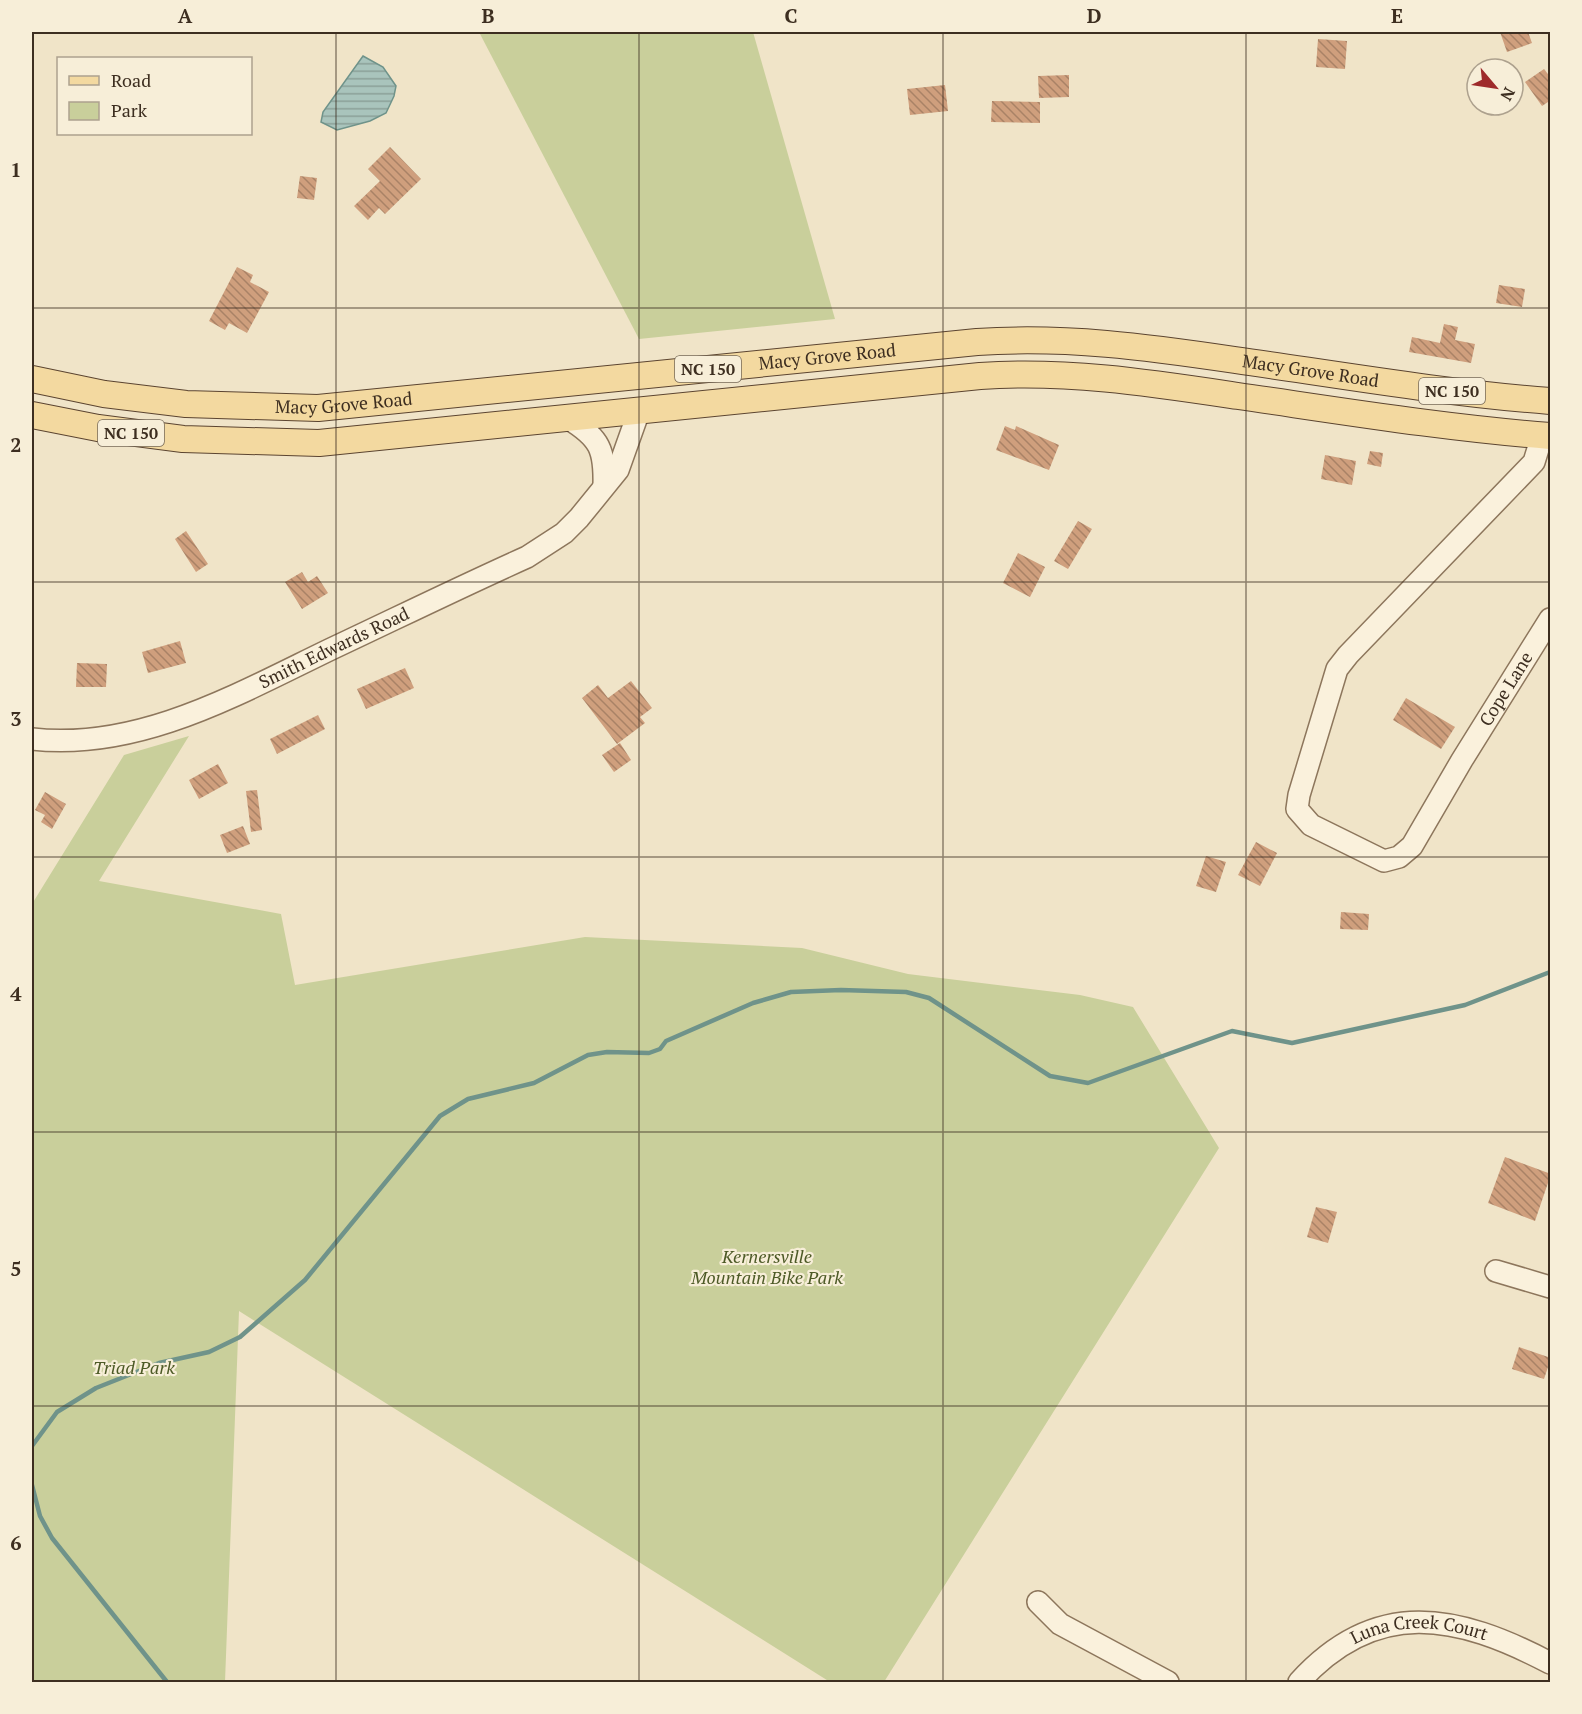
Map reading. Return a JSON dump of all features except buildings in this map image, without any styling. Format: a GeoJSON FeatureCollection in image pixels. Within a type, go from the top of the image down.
{"type":"FeatureCollection","features":[{"type":"Feature","properties":{"kind":"main road","name":"Macy Grove Road"},"geometry":{"type":"LineString","coordinates":[[32,379],[145,400],[274,408],[363,405],[977,342],[1048,339],[1126,344],[1484,396],[1551,401]]}},
{"type":"Feature","properties":{"kind":"main road"},"geometry":{"type":"LineString","coordinates":[[1165,385],[1175,373],[1181,370],[1238,377],[1385,381]]}},
{"type":"Feature","properties":{"kind":"main road","name":"Macy Grove Road"},"geometry":{"type":"LineString","coordinates":[[32,415],[98,428],[183,439],[273,443],[366,440],[1015,374],[1086,375],[1443,425],[1546,436]]}},
{"type":"Feature","properties":{"kind":"main road"},"geometry":{"type":"LineString","coordinates":[[366,440],[558,402],[586,400],[599,395],[608,380]]}},
{"type":"Feature","properties":{"kind":"street","name":"Smith Edwards Road"},"geometry":{"type":"LineString","coordinates":[[32,739],[81,741],[137,731],[193,712],[266,681],[537,551],[579,518],[618,470],[639,411]]}},
{"type":"Feature","properties":{"kind":"street"},"geometry":{"type":"LineString","coordinates":[[569,419],[583,428],[599,444],[604,465],[604,486]]}},
{"type":"Feature","properties":{"kind":"street","name":"Cope Lane"},"geometry":{"type":"LineString","coordinates":[[1546,436],[1534,462],[1337,669],[1299,795],[1297,809],[1311,825],[1360,851],[1384,861],[1399,857],[1412,846],[1462,760],[1551,619]]}},
{"type":"Feature","properties":{"kind":"street"},"geometry":{"type":"LineString","coordinates":[[1496,1271],[1551,1287]]}},
{"type":"Feature","properties":{"kind":"street"},"geometry":{"type":"LineString","coordinates":[[1038,1602],[1060,1624],[1168,1683]]}},
{"type":"Feature","properties":{"kind":"street","name":"Luna Creek Court"},"geometry":{"type":"LineString","coordinates":[[1299,1683],[1317,1663],[1346,1641],[1372,1629],[1408,1623],[1436,1623],[1468,1628],[1517,1646],[1550,1663]]}},
{"type":"Feature","properties":{"kind":"green space"},"geometry":{"type":"Polygon","coordinates":[[[479,32],[753,32],[835,319],[639,339],[479,32]]]}},
{"type":"Feature","properties":{"kind":"green space","name":"Kernersville Mountain Bike Park"},"geometry":{"type":"Polygon","coordinates":[[[189,736],[99,881],[281,914],[295,985],[585,937],[802,948],[908,974],[1080,995],[1133,1007],[1219,1148],[884,1682],[830,1682],[239,1311],[225,1682],[32,1682],[32,904],[124,755],[189,736]]]}},
{"type":"Feature","properties":{"kind":"water"},"geometry":{"type":"Polygon","coordinates":[[[363,56],[383,67],[396,86],[394,96],[386,113],[370,121],[337,130],[321,122],[323,112],[363,56]]]}},
{"type":"Feature","properties":{"kind":"waterway"},"geometry":{"type":"LineString","coordinates":[[32,1446],[57,1412],[96,1388],[159,1363],[209,1352],[240,1337],[305,1280],[440,1116],[468,1099],[534,1083],[588,1055],[607,1052],[649,1053],[660,1049],[666,1041],[753,1003],[791,992],[841,990],[906,992],[929,998],[1050,1076],[1088,1083],[1232,1031],[1292,1043],[1465,1005],[1550,972]]}},
{"type":"Feature","properties":{"kind":"waterway"},"geometry":{"type":"LineString","coordinates":[[32,1485],[40,1516],[52,1538],[167,1682]]}},
{"type":"Feature","properties":{"kind":"park label","name":"Triad Park"},"geometry":{"type":"Point","coordinates":[134,1368]}}]}
